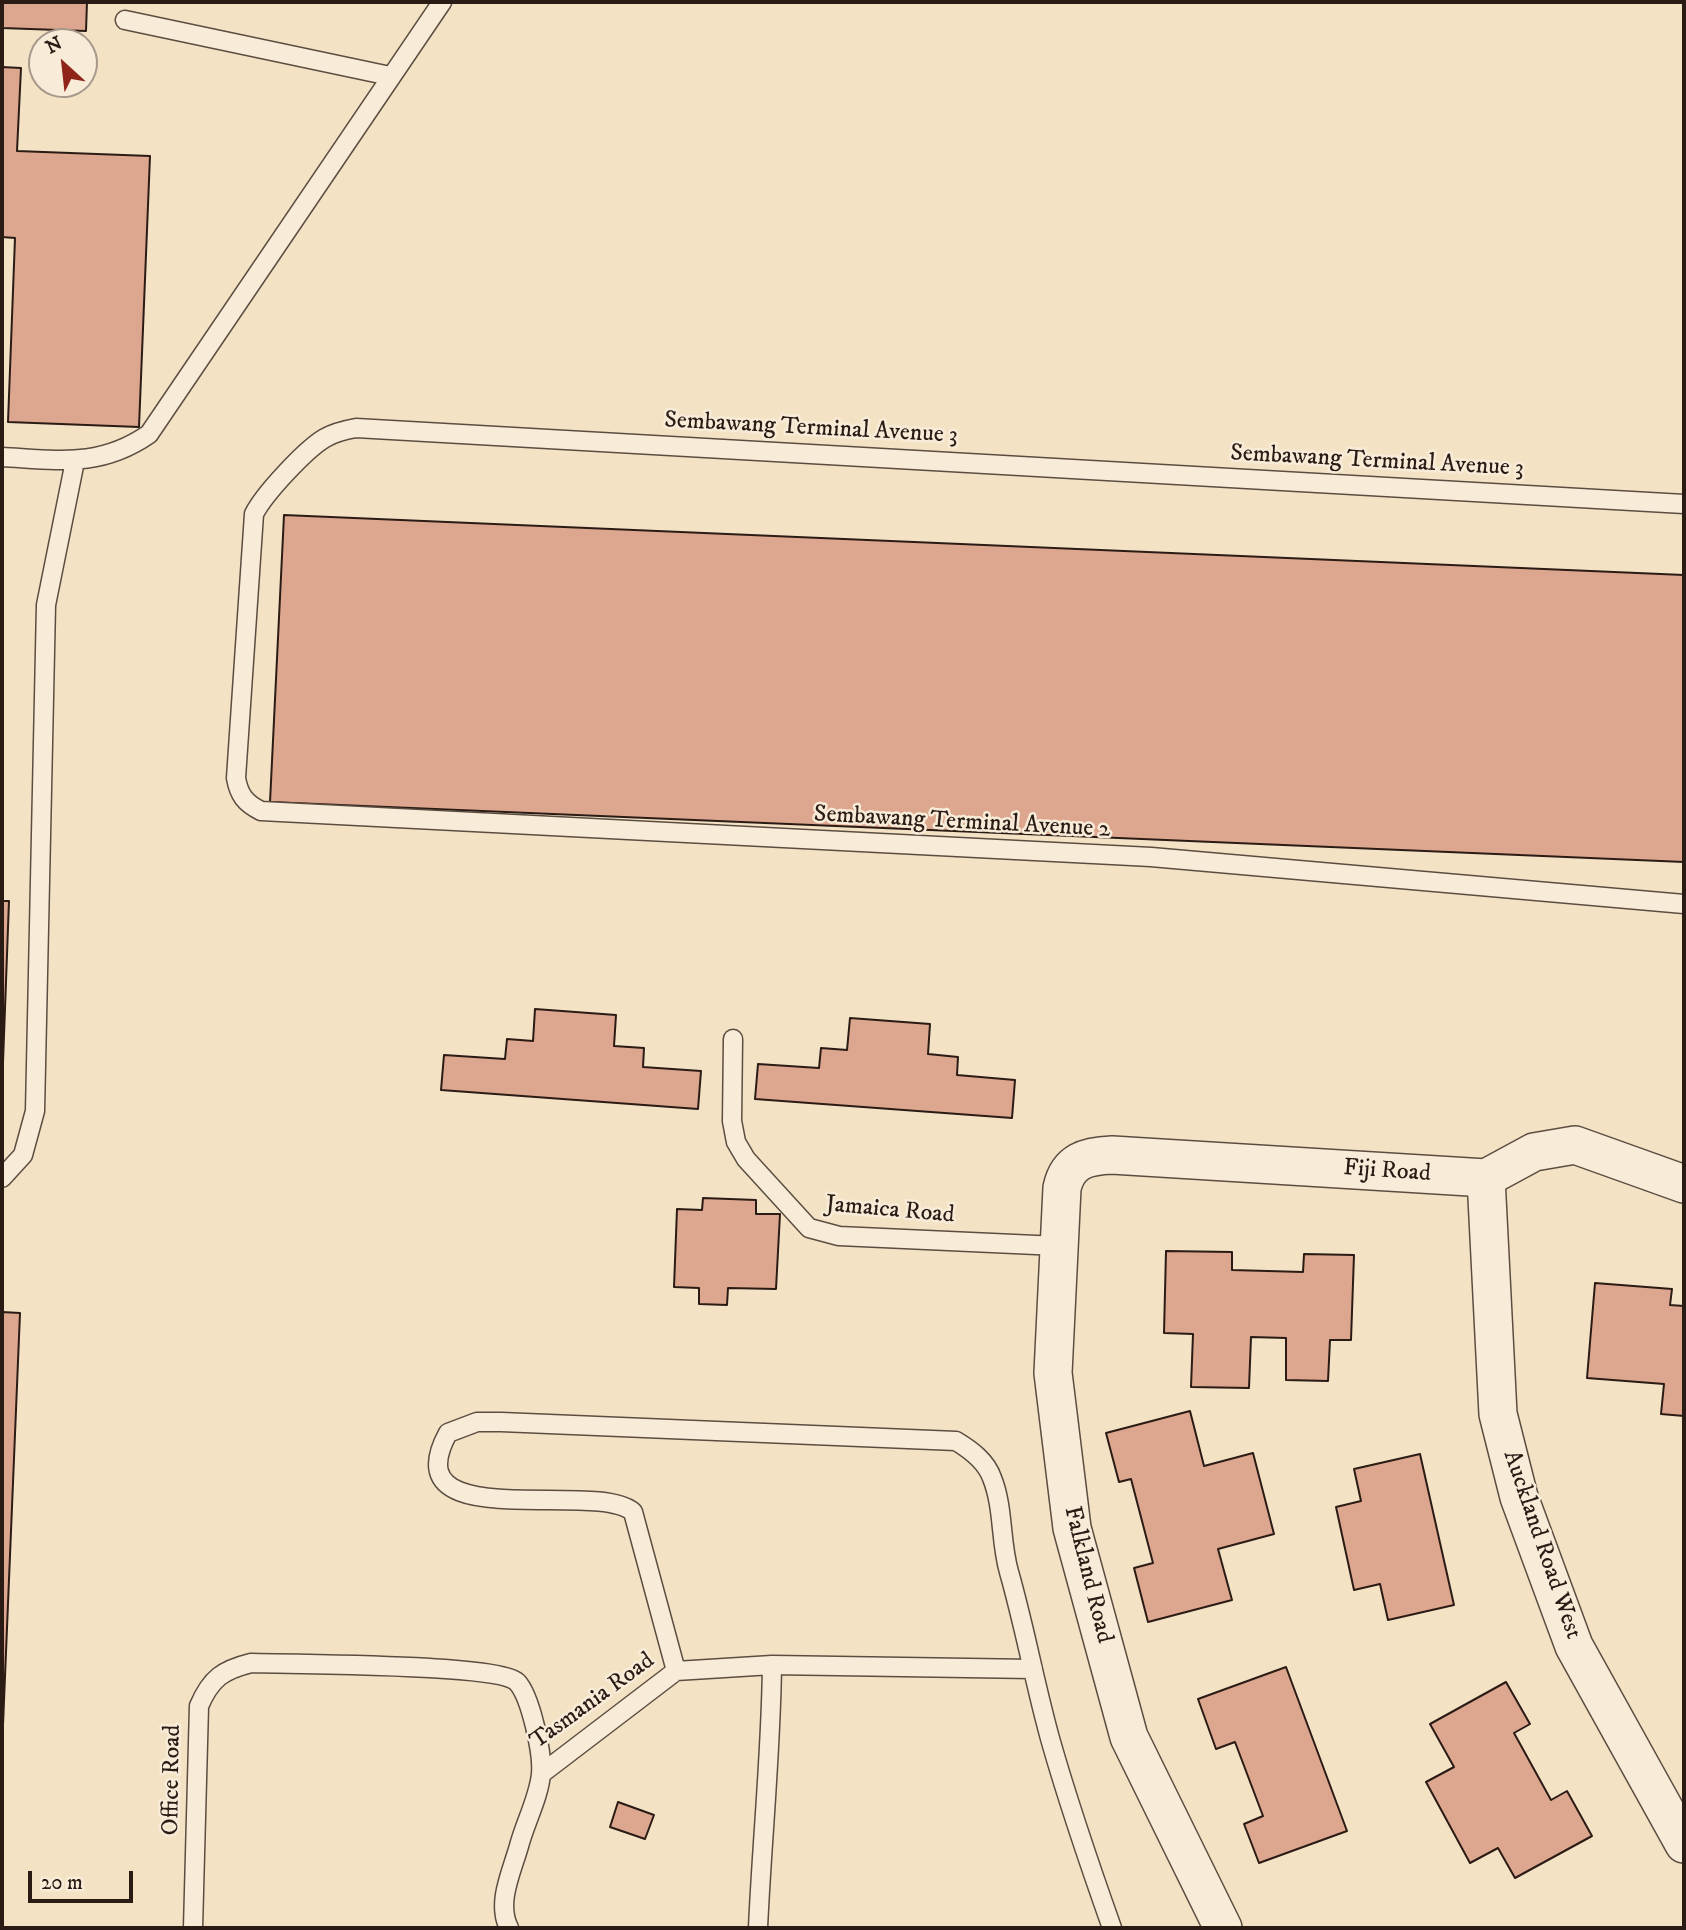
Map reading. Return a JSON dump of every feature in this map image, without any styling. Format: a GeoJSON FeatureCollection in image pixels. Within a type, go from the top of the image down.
{"type":"FeatureCollection","features":[{"type":"Feature","properties":{"kind":"street"},"geometry":{"type":"LineString","coordinates":[[1486,1178],[1534,1152],[1575,1145],[1684,1184]]}},
{"type":"Feature","properties":{"kind":"street","name":"Fiji Road"},"geometry":{"type":"LineString","coordinates":[[1077,1162],[1091,1156],[1112,1155],[1486,1178]]}},
{"type":"Feature","properties":{"kind":"street","name":"Falkland Road"},"geometry":{"type":"LineString","coordinates":[[1077,1162],[1065,1173],[1062,1188],[1053,1373],[1072,1528],[1129,1737],[1223,1928]]}},
{"type":"Feature","properties":{"kind":"street","name":"Auckland Road West"},"geometry":{"type":"LineString","coordinates":[[1486,1178],[1498,1414],[1518,1497],[1574,1646],[1684,1844]]}},
{"type":"Feature","properties":{"kind":"lane"},"geometry":{"type":"LineString","coordinates":[[2,457],[75,461],[106,457],[127,450],[149,434],[442,2]]}},
{"type":"Feature","properties":{"kind":"lane"},"geometry":{"type":"LineString","coordinates":[[125,20],[390,76]]}},
{"type":"Feature","properties":{"kind":"lane","name":"Sembawang Terminal Avenue 3"},"geometry":{"type":"LineString","coordinates":[[242,797],[236,778],[254,514],[262,499],[322,439],[340,430],[370,429],[1684,504]]}},
{"type":"Feature","properties":{"kind":"lane"},"geometry":{"type":"LineString","coordinates":[[2,1178],[23,1156],[35,1111],[46,605],[75,461]]}},
{"type":"Feature","properties":{"kind":"lane","name":"Sembawang Terminal Avenue 2"},"geometry":{"type":"LineString","coordinates":[[242,797],[248,805],[261,811],[1151,857],[1684,904]]}},
{"type":"Feature","properties":{"kind":"lane","name":"Jamaica Road"},"geometry":{"type":"LineString","coordinates":[[733,1039],[732,1121],[736,1142],[746,1159],[809,1228],[839,1236],[1058,1246]]}},
{"type":"Feature","properties":{"kind":"lane"},"geometry":{"type":"LineString","coordinates":[[676,1671],[634,1512],[624,1506],[587,1501],[459,1493],[440,1479],[437,1468],[438,1451],[448,1433],[477,1422],[501,1422],[956,1441],[974,1452],[991,1474],[998,1493],[1004,1551],[1033,1669],[1072,1815],[1112,1928]]}},
{"type":"Feature","properties":{"kind":"lane","name":"Tasmania Road"},"geometry":{"type":"LineString","coordinates":[[251,1663],[465,1671],[509,1678],[516,1681],[525,1697],[534,1726],[541,1774],[676,1671],[772,1665],[1033,1669]]}},
{"type":"Feature","properties":{"kind":"lane","name":"Office Road"},"geometry":{"type":"LineString","coordinates":[[194,1928],[199,1706],[208,1685],[226,1669],[251,1663]]}},
{"type":"Feature","properties":{"kind":"lane"},"geometry":{"type":"LineString","coordinates":[[758,1928],[762,1833],[771,1750],[772,1665]]}},
{"type":"Feature","properties":{"kind":"lane"},"geometry":{"type":"LineString","coordinates":[[509,1928],[504,1908],[507,1888],[541,1774]]}},
{"type":"Feature","properties":{"kind":"building"},"geometry":{"type":"Polygon","coordinates":[[[2,2],[87,2],[86,28],[2,28],[2,2]]]}},
{"type":"Feature","properties":{"kind":"building"},"geometry":{"type":"Polygon","coordinates":[[[2,67],[21,68],[17,151],[150,156],[139,427],[8,422],[15,238],[2,237],[2,67]]]}},
{"type":"Feature","properties":{"kind":"building"},"geometry":{"type":"Polygon","coordinates":[[[284,515],[1684,575],[1684,862],[270,802],[284,515]]]}},
{"type":"Feature","properties":{"kind":"building"},"geometry":{"type":"Polygon","coordinates":[[[2,901],[9,901],[2,1089],[2,901]]]}},
{"type":"Feature","properties":{"kind":"building"},"geometry":{"type":"Polygon","coordinates":[[[535,1009],[616,1015],[614,1046],[644,1048],[643,1067],[701,1071],[698,1109],[441,1090],[444,1055],[505,1059],[507,1039],[533,1041],[535,1009]]]}},
{"type":"Feature","properties":{"kind":"building"},"geometry":{"type":"Polygon","coordinates":[[[850,1018],[930,1024],[928,1054],[958,1057],[957,1075],[1015,1080],[1012,1118],[755,1099],[758,1064],[819,1068],[821,1048],[847,1050],[850,1018]]]}},
{"type":"Feature","properties":{"kind":"building"},"geometry":{"type":"Polygon","coordinates":[[[703,1198],[756,1200],[756,1214],[780,1214],[776,1289],[728,1288],[727,1305],[699,1304],[699,1288],[674,1287],[677,1209],[702,1210],[703,1198]]]}},
{"type":"Feature","properties":{"kind":"building"},"geometry":{"type":"Polygon","coordinates":[[[1166,1251],[1232,1252],[1232,1270],[1303,1272],[1304,1254],[1354,1255],[1351,1340],[1330,1340],[1328,1381],[1286,1380],[1286,1338],[1251,1337],[1249,1388],[1191,1387],[1193,1334],[1164,1333],[1166,1251]]]}},
{"type":"Feature","properties":{"kind":"building"},"geometry":{"type":"Polygon","coordinates":[[[1595,1283],[1672,1289],[1670,1305],[1684,1306],[1684,1416],[1661,1414],[1664,1384],[1587,1378],[1595,1283]]]}},
{"type":"Feature","properties":{"kind":"building"},"geometry":{"type":"Polygon","coordinates":[[[2,1312],[20,1313],[2,1749],[2,1312]]]}},
{"type":"Feature","properties":{"kind":"building"},"geometry":{"type":"Polygon","coordinates":[[[1190,1411],[1204,1466],[1253,1453],[1274,1534],[1218,1549],[1232,1600],[1148,1622],[1134,1568],[1153,1563],[1131,1479],[1119,1482],[1106,1433],[1190,1411]]]}},
{"type":"Feature","properties":{"kind":"building"},"geometry":{"type":"Polygon","coordinates":[[[1420,1454],[1454,1605],[1388,1620],[1380,1584],[1354,1590],[1336,1507],[1361,1501],[1354,1469],[1420,1454]]]}},
{"type":"Feature","properties":{"kind":"building"},"geometry":{"type":"Polygon","coordinates":[[[1286,1667],[1347,1831],[1259,1863],[1244,1824],[1263,1816],[1235,1742],[1216,1749],[1198,1699],[1286,1667]]]}},
{"type":"Feature","properties":{"kind":"building"},"geometry":{"type":"Polygon","coordinates":[[[1506,1682],[1530,1724],[1514,1733],[1551,1800],[1567,1791],[1592,1836],[1515,1878],[1498,1848],[1470,1863],[1426,1782],[1454,1767],[1430,1724],[1506,1682]]]}},
{"type":"Feature","properties":{"kind":"building"},"geometry":{"type":"Polygon","coordinates":[[[618,1802],[654,1815],[645,1839],[610,1827],[618,1802]]]}}]}
